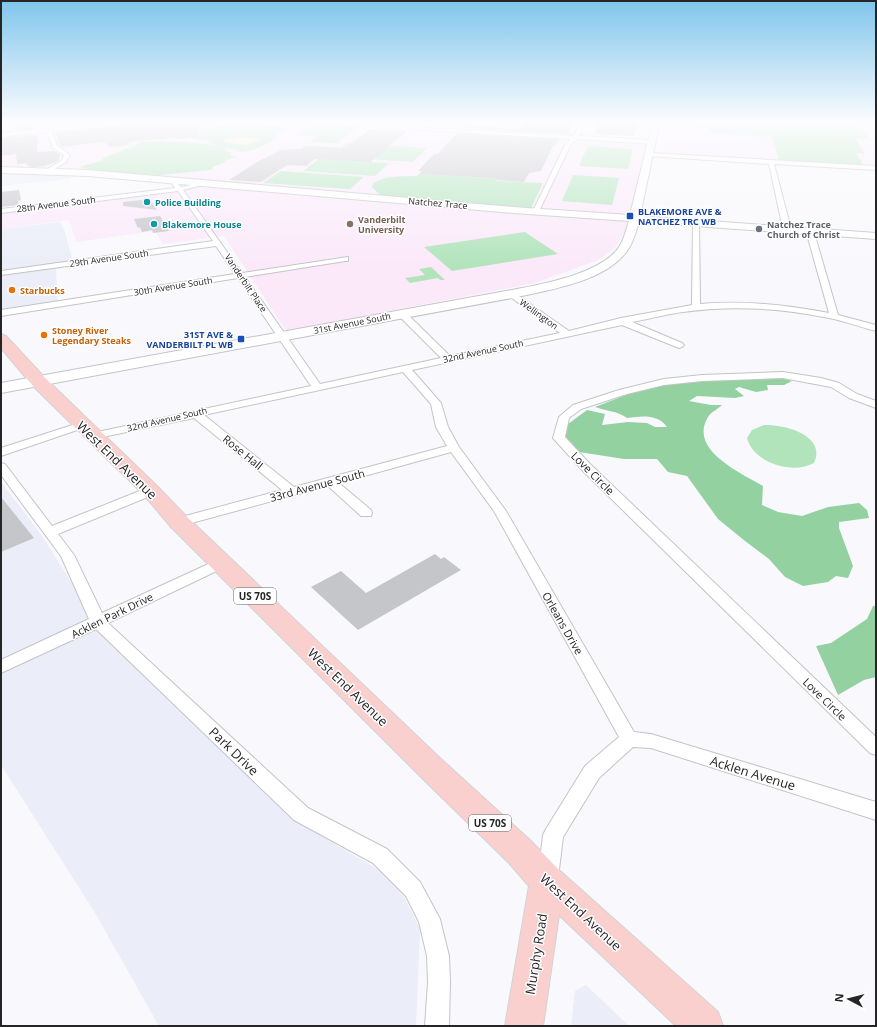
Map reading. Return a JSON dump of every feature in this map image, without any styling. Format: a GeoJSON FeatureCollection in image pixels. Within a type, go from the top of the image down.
{"type":"FeatureCollection","features":[{"type":"Feature","properties":{"kind":"main road","name":"31st Avenue South"},"geometry":{"type":"LineString","coordinates":[[1,388],[512,294],[566,282],[585,275],[613,260],[622,251],[628,240],[635,218],[647,169]]}},
{"type":"Feature","properties":{"kind":"main road","name":"Natchez Trace"},"geometry":{"type":"LineString","coordinates":[[1,170],[88,173],[536,211],[876,236]]}},
{"type":"Feature","properties":{"kind":"main road","name":"West End Avenue"},"geometry":{"type":"LineString","coordinates":[[1,339],[39,382],[87,431],[151,492],[179,522],[425,763],[520,852],[547,881],[704,1026]]}},
{"type":"Feature","properties":{"kind":"main road","name":"Murphy Road"},"geometry":{"type":"LineString","coordinates":[[524,1026],[547,881]]}},
{"type":"Feature","properties":{"kind":"street"},"geometry":{"type":"LineString","coordinates":[[48,171],[52,169]]}},
{"type":"Feature","properties":{"kind":"street"},"geometry":{"type":"LineString","coordinates":[[536,211],[556,169]]}},
{"type":"Feature","properties":{"kind":"street"},"geometry":{"type":"LineString","coordinates":[[773,169],[787,229]]}},
{"type":"Feature","properties":{"kind":"street","name":"Vanderbilt Place"},"geometry":{"type":"LineString","coordinates":[[174,181],[218,242],[317,387]]}},
{"type":"Feature","properties":{"kind":"street","name":"28th Avenue South"},"geometry":{"type":"LineString","coordinates":[[1,211],[180,190],[206,183]]}},
{"type":"Feature","properties":{"kind":"street"},"geometry":{"type":"LineString","coordinates":[[696,222],[696,307]]}},
{"type":"Feature","properties":{"kind":"street"},"geometry":{"type":"LineString","coordinates":[[810,231],[834,316]]}},
{"type":"Feature","properties":{"kind":"street","name":"29th Avenue South"},"geometry":{"type":"LineString","coordinates":[[1,273],[218,242]]}},
{"type":"Feature","properties":{"kind":"street","name":"30th Avenue South"},"geometry":{"type":"LineString","coordinates":[[1,313],[345,259]]}},
{"type":"Feature","properties":{"kind":"street","name":"Wellington"},"geometry":{"type":"LineString","coordinates":[[512,294],[566,333]]}},
{"type":"Feature","properties":{"kind":"street","name":"32nd Avenue South"},"geometry":{"type":"LineString","coordinates":[[1,452],[87,431],[194,413],[621,321],[696,307],[749,305],[793,309],[834,316],[876,328]]}},
{"type":"Feature","properties":{"kind":"street"},"geometry":{"type":"LineString","coordinates":[[402,314],[448,359]]}},
{"type":"Feature","properties":{"kind":"street"},"geometry":{"type":"LineString","coordinates":[[621,321],[679,345]]}},
{"type":"Feature","properties":{"kind":"street","name":"Orleans Drive"},"geometry":{"type":"LineString","coordinates":[[405,368],[436,403],[442,427],[454,448],[500,511],[629,739]]}},
{"type":"Feature","properties":{"kind":"street","name":"Love Circle"},"geometry":{"type":"LineString","coordinates":[[876,406],[853,396],[835,385],[821,381],[783,375],[702,378],[664,382],[623,392],[577,407],[564,417],[559,438],[586,467],[876,748]]}},
{"type":"Feature","properties":{"kind":"street","name":"Rose Hall"},"geometry":{"type":"LineString","coordinates":[[194,413],[292,492]]}},
{"type":"Feature","properties":{"kind":"street","name":"33rd Avenue South"},"geometry":{"type":"LineString","coordinates":[[179,522],[454,448]]}},
{"type":"Feature","properties":{"kind":"street","name":"Park Drive"},"geometry":{"type":"LineString","coordinates":[[1,468],[50,532],[72,564],[98,622],[301,814],[380,856],[413,889],[429,919],[438,956],[439,982],[437,1026]]}},
{"type":"Feature","properties":{"kind":"street"},"geometry":{"type":"LineString","coordinates":[[331,482],[366,513]]}},
{"type":"Feature","properties":{"kind":"street"},"geometry":{"type":"LineString","coordinates":[[50,532],[151,492]]}},
{"type":"Feature","properties":{"kind":"street","name":"Acklen Park Drive"},"geometry":{"type":"LineString","coordinates":[[1,668],[222,563]]}},
{"type":"Feature","properties":{"kind":"street"},"geometry":{"type":"LineString","coordinates":[[547,881],[553,835],[592,772],[629,739]]}},
{"type":"Feature","properties":{"kind":"street","name":"Acklen Avenue"},"geometry":{"type":"LineString","coordinates":[[629,739],[651,742],[876,811]]}},
{"type":"Feature","properties":{"kind":"shaded area","name":"Vanderbilt University"},"geometry":{"type":"Polygon","coordinates":[[[1,169],[646,169],[635,217],[614,249],[596,261],[535,283],[286,331],[224,236],[163,244],[155,231],[76,242],[69,220],[1,229],[1,211],[179,190],[173,181],[1,169]]]}},
{"type":"Feature","properties":{"kind":"shaded area"},"geometry":{"type":"Polygon","coordinates":[[[1,171],[71,173],[71,179],[1,186],[1,171]]]}},
{"type":"Feature","properties":{"kind":"shaded area"},"geometry":{"type":"Polygon","coordinates":[[[60,222],[64,229],[73,262],[58,264],[56,269],[58,303],[1,312],[1,229],[60,222]]]}},
{"type":"Feature","properties":{"kind":"shaded area"},"geometry":{"type":"Polygon","coordinates":[[[1,482],[40,533],[111,644],[292,819],[396,880],[420,929],[416,1026],[159,1026],[95,913],[1,765],[1,482]]]}},
{"type":"Feature","properties":{"kind":"shaded area"},"geometry":{"type":"Polygon","coordinates":[[[586,985],[629,1026],[571,1026],[575,991],[586,985]]]}},
{"type":"Feature","properties":{"kind":"green space"},"geometry":{"type":"Polygon","coordinates":[[[88,169],[212,169],[160,175],[97,171],[88,169]]]}},
{"type":"Feature","properties":{"kind":"green space"},"geometry":{"type":"Polygon","coordinates":[[[306,169],[383,169],[375,176],[303,171],[306,169]]]}},
{"type":"Feature","properties":{"kind":"green space"},"geometry":{"type":"Polygon","coordinates":[[[281,171],[364,177],[350,189],[263,183],[281,171]]]}},
{"type":"Feature","properties":{"kind":"green space"},"geometry":{"type":"Polygon","coordinates":[[[419,174],[491,178],[498,181],[543,183],[531,208],[380,195],[372,187],[374,183],[385,178],[417,176],[419,174]]]}},
{"type":"Feature","properties":{"kind":"green space"},"geometry":{"type":"Polygon","coordinates":[[[573,175],[619,178],[612,205],[562,201],[573,175]]]}},
{"type":"Feature","properties":{"kind":"green space"},"geometry":{"type":"Polygon","coordinates":[[[525,232],[558,254],[452,271],[424,247],[525,232]]]}},
{"type":"Feature","properties":{"kind":"green space"},"geometry":{"type":"Polygon","coordinates":[[[431,267],[445,280],[440,280],[438,278],[410,283],[405,278],[425,275],[419,269],[431,267]]]}},
{"type":"Feature","properties":{"kind":"green space"},"geometry":{"type":"Polygon","coordinates":[[[781,378],[792,381],[784,385],[767,385],[768,390],[756,392],[739,387],[735,389],[744,396],[735,398],[697,396],[689,401],[711,405],[722,405],[708,417],[704,429],[705,440],[711,450],[720,459],[763,486],[762,505],[778,512],[802,516],[828,507],[859,503],[867,510],[869,518],[839,522],[839,528],[853,566],[848,578],[836,576],[828,582],[803,586],[785,577],[769,559],[718,519],[687,476],[668,472],[657,459],[624,459],[579,452],[563,438],[568,424],[587,410],[605,414],[602,425],[628,422],[647,423],[655,427],[667,427],[659,420],[654,418],[627,418],[616,412],[595,407],[636,391],[680,382],[781,378]]]}},
{"type":"Feature","properties":{"kind":"green space"},"geometry":{"type":"Polygon","coordinates":[[[764,425],[792,429],[809,438],[814,445],[816,453],[814,463],[796,468],[785,467],[765,460],[757,454],[751,447],[747,438],[752,430],[764,425]]]}},
{"type":"Feature","properties":{"kind":"green space"},"geometry":{"type":"Polygon","coordinates":[[[873,606],[876,606],[876,677],[864,680],[838,695],[816,646],[831,643],[867,619],[873,606]]]}},
{"type":"Feature","properties":{"kind":"building"},"geometry":{"type":"Polygon","coordinates":[[[246,169],[281,169],[261,182],[229,180],[246,169]]]}},
{"type":"Feature","properties":{"kind":"building"},"geometry":{"type":"Polygon","coordinates":[[[420,169],[542,169],[541,171],[529,173],[524,182],[491,178],[419,174],[422,171],[418,171],[420,169]]]}},
{"type":"Feature","properties":{"kind":"building"},"geometry":{"type":"Polygon","coordinates":[[[19,190],[21,200],[18,201],[19,205],[1,207],[1,192],[19,190]]]}},
{"type":"Feature","properties":{"kind":"building","name":"Police Building"},"geometry":{"type":"Polygon","coordinates":[[[150,199],[157,210],[123,206],[123,202],[150,199]]]}},
{"type":"Feature","properties":{"kind":"building","name":"Blakemore House"},"geometry":{"type":"Polygon","coordinates":[[[160,216],[169,231],[153,233],[152,230],[142,232],[140,227],[138,228],[134,219],[160,216]]]}},
{"type":"Feature","properties":{"kind":"building"},"geometry":{"type":"Polygon","coordinates":[[[1,497],[34,538],[1,552],[1,497]]]}},
{"type":"Feature","properties":{"kind":"building"},"geometry":{"type":"Polygon","coordinates":[[[435,554],[441,559],[444,557],[461,570],[358,630],[311,587],[341,571],[366,593],[435,554]]]}},
{"type":"Feature","properties":{"kind":"place","name":"Police Building"},"geometry":{"type":"Point","coordinates":[147,202]}},
{"type":"Feature","properties":{"kind":"place","name":"BLAKEMORE AVE & NATCHEZ TRC WB"},"geometry":{"type":"Point","coordinates":[630,216]}},
{"type":"Feature","properties":{"kind":"place","name":"Blakemore House"},"geometry":{"type":"Point","coordinates":[154,224]}},
{"type":"Feature","properties":{"kind":"place","name":"Vanderbilt University"},"geometry":{"type":"Point","coordinates":[350,224]}},
{"type":"Feature","properties":{"kind":"place","name":"Natchez Trace Church of Christ"},"geometry":{"type":"Point","coordinates":[759,229]}},
{"type":"Feature","properties":{"kind":"place","name":"Starbucks"},"geometry":{"type":"Point","coordinates":[12,290]}},
{"type":"Feature","properties":{"kind":"place","name":"Stoney River Legendary Steaks"},"geometry":{"type":"Point","coordinates":[44,335]}},
{"type":"Feature","properties":{"kind":"place","name":"31ST AVE & VANDERBILT PL WB"},"geometry":{"type":"Point","coordinates":[241,339]}}]}
